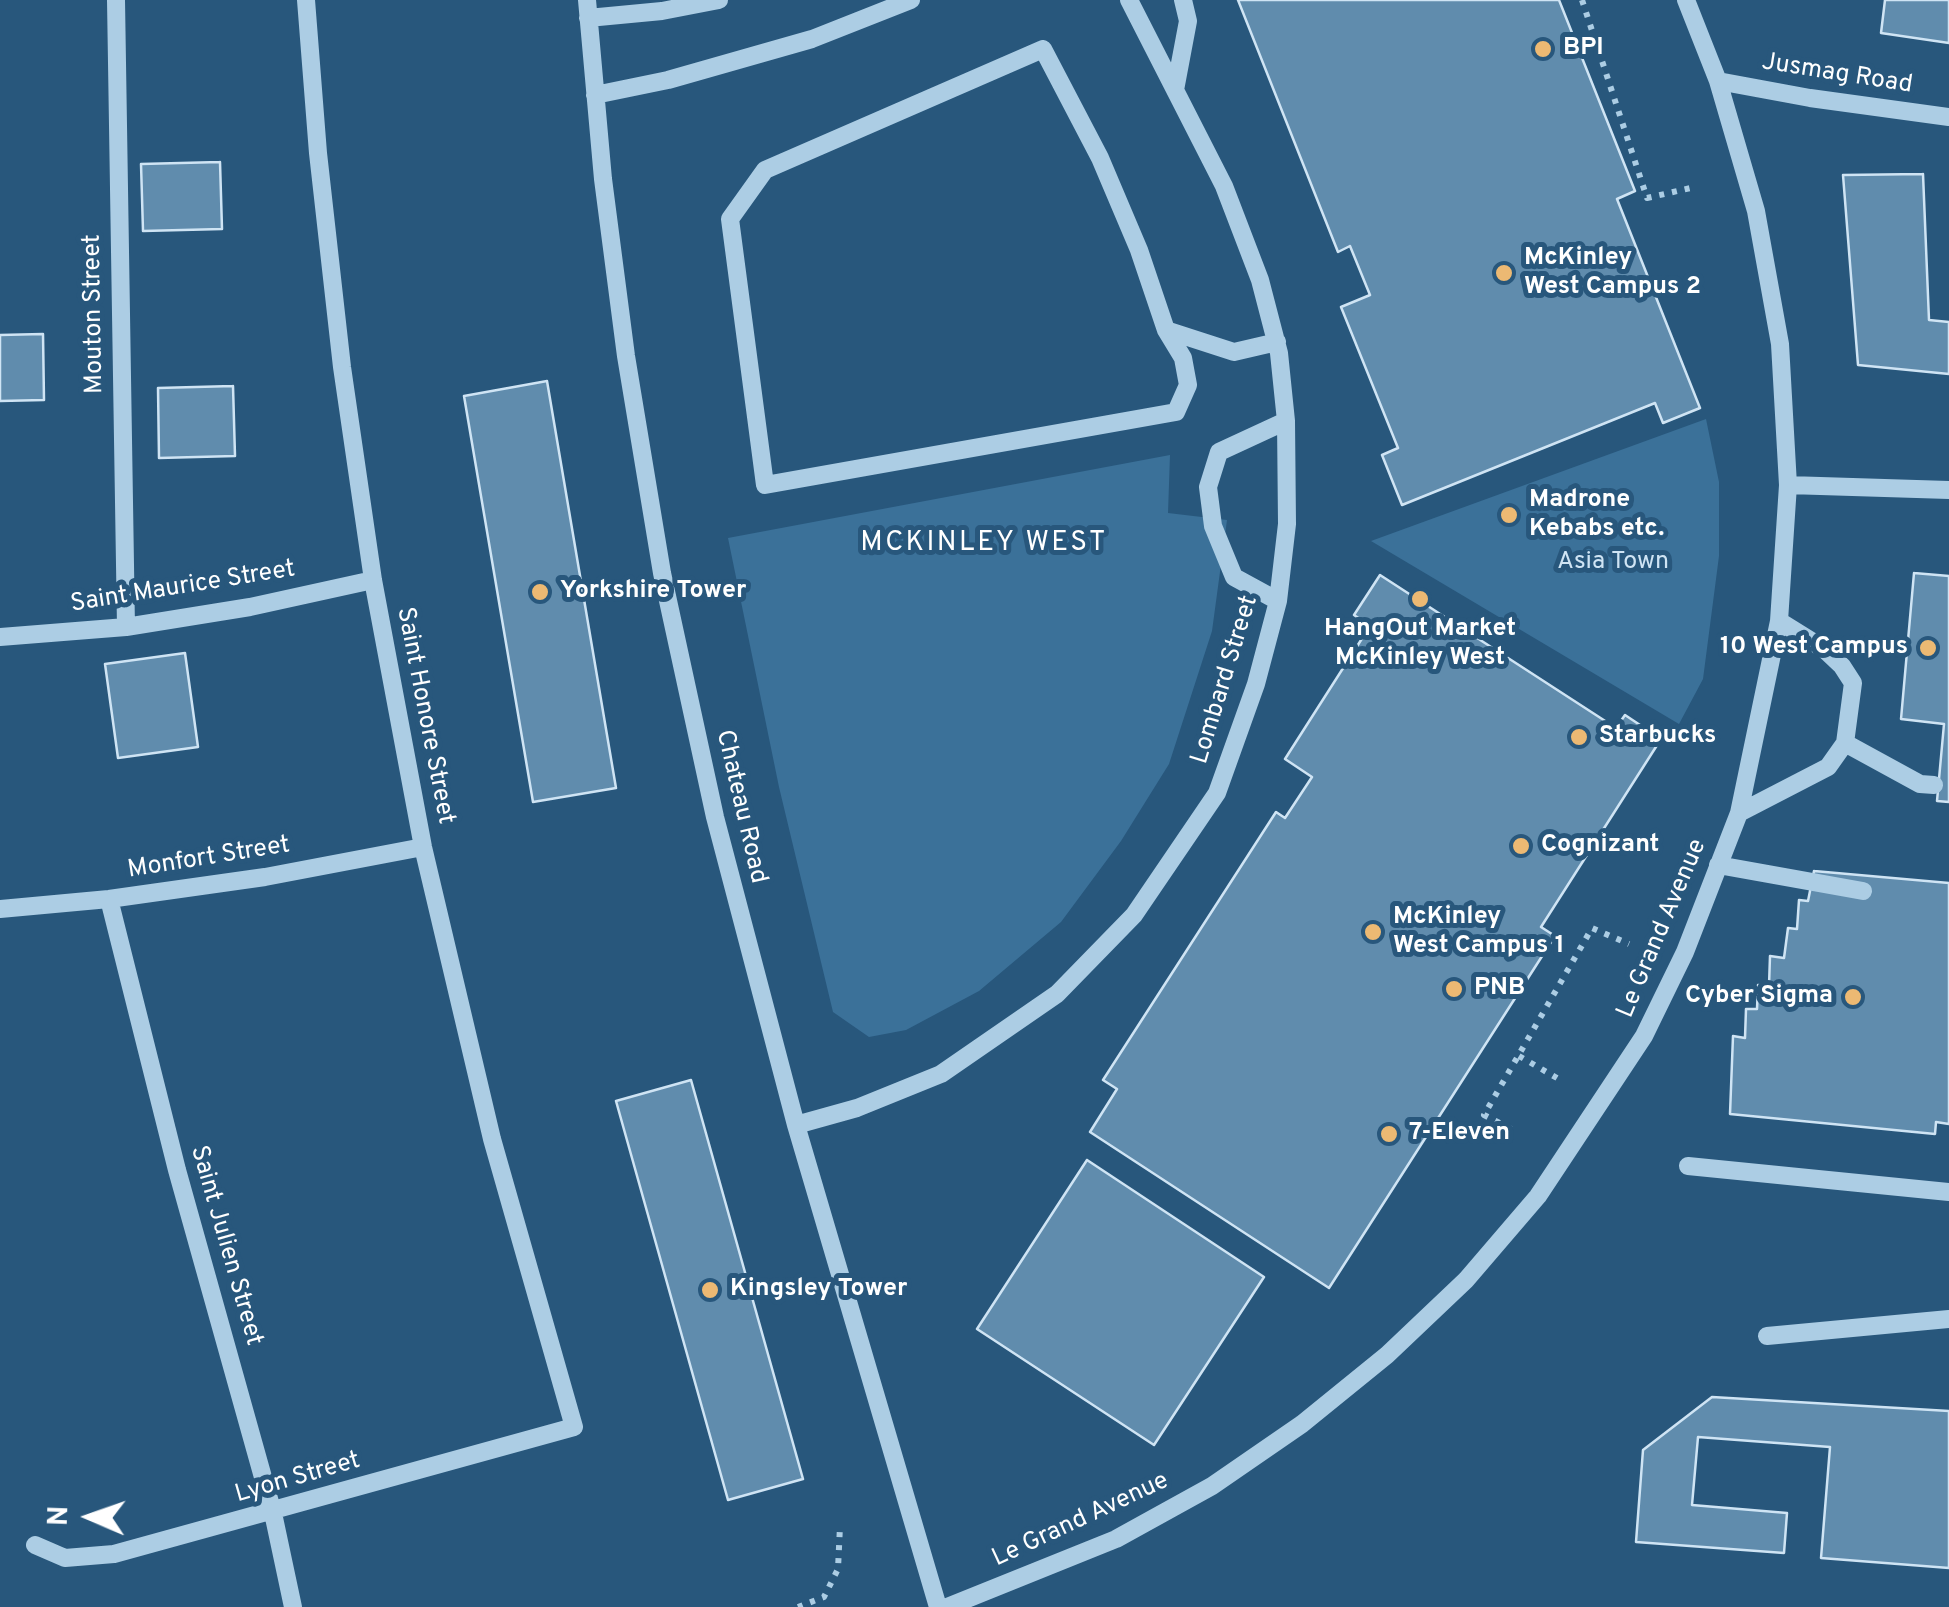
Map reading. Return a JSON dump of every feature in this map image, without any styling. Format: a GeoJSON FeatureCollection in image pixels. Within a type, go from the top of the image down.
{"type":"FeatureCollection","features":[{"type":"Feature","properties":{"kind":"street","name":"Mouton Street"},"geometry":{"type":"LineString","coordinates":[[116,0],[126,627]]}},
{"type":"Feature","properties":{"kind":"street","name":"Saint Honore Street"},"geometry":{"type":"LineString","coordinates":[[306,0],[342,367],[373,580],[423,847],[492,1139],[574,1427]]}},
{"type":"Feature","properties":{"kind":"street"},"geometry":{"type":"LineString","coordinates":[[588,9],[662,10],[719,0]]}},
{"type":"Feature","properties":{"kind":"street"},"geometry":{"type":"LineString","coordinates":[[595,95],[668,80],[812,39],[912,0]]}},
{"type":"Feature","properties":{"kind":"street","name":"Lombard Street"},"geometry":{"type":"LineString","coordinates":[[796,1125],[858,1108],[941,1074],[1057,994],[1134,916],[1217,793],[1256,684],[1278,601],[1286,524],[1286,422],[1277,342],[1260,280],[1224,186],[1129,0]]}},
{"type":"Feature","properties":{"kind":"street"},"geometry":{"type":"LineString","coordinates":[[1175,91],[1188,21],[1182,0]]}},
{"type":"Feature","properties":{"kind":"street","name":"Le Grand Avenue"},"geometry":{"type":"LineString","coordinates":[[948,1607],[1116,1538],[1212,1486],[1302,1424],[1387,1354],[1466,1280],[1538,1196],[1644,1036],[1685,952],[1739,812],[1779,621],[1788,484],[1780,344],[1756,211],[1718,81],[1686,0]]}},
{"type":"Feature","properties":{"kind":"street","name":"Chateau Road"},"geometry":{"type":"LineString","coordinates":[[588,9],[626,356],[662,573],[715,818],[796,1125],[938,1607]]}},
{"type":"Feature","properties":{"kind":"street"},"geometry":{"type":"LineString","coordinates":[[1044,49],[1100,158],[1139,250],[1166,330],[1183,358],[1188,385],[1176,412],[765,485],[730,218],[765,170],[1044,49]]}},
{"type":"Feature","properties":{"kind":"street","name":"Jusmag Road"},"geometry":{"type":"LineString","coordinates":[[1718,81],[1949,117]]}},
{"type":"Feature","properties":{"kind":"street"},"geometry":{"type":"LineString","coordinates":[[1166,330],[1234,352],[1277,342]]}},
{"type":"Feature","properties":{"kind":"street"},"geometry":{"type":"LineString","coordinates":[[1278,601],[1234,577],[1214,526],[1208,487],[1219,452],[1286,422]]}},
{"type":"Feature","properties":{"kind":"street"},"geometry":{"type":"LineString","coordinates":[[1788,484],[1949,490]]}},
{"type":"Feature","properties":{"kind":"street","name":"Saint Maurice Street"},"geometry":{"type":"LineString","coordinates":[[0,637],[126,627],[250,607],[373,580]]}},
{"type":"Feature","properties":{"kind":"street"},"geometry":{"type":"LineString","coordinates":[[1739,812],[1828,767],[1845,743],[1853,683],[1824,649],[1779,621]]}},
{"type":"Feature","properties":{"kind":"street"},"geometry":{"type":"LineString","coordinates":[[1845,743],[1920,784],[1934,786]]}},
{"type":"Feature","properties":{"kind":"street","name":"Monfort Street"},"geometry":{"type":"LineString","coordinates":[[0,909],[108,899],[265,877],[423,847]]}},
{"type":"Feature","properties":{"kind":"street"},"geometry":{"type":"LineString","coordinates":[[1718,865],[1863,891]]}},
{"type":"Feature","properties":{"kind":"street","name":"Saint Julien Street"},"geometry":{"type":"LineString","coordinates":[[108,899],[177,1170],[273,1512],[293,1607]]}},
{"type":"Feature","properties":{"kind":"street"},"geometry":{"type":"LineString","coordinates":[[1688,1166],[1949,1192]]}},
{"type":"Feature","properties":{"kind":"street"},"geometry":{"type":"LineString","coordinates":[[1767,1336],[1949,1320]]}},
{"type":"Feature","properties":{"kind":"street","name":"Lyon Street"},"geometry":{"type":"LineString","coordinates":[[34,1545],[65,1558],[114,1554],[574,1427]]}},
{"type":"Feature","properties":{"kind":"path"},"geometry":{"type":"LineString","coordinates":[[1582,0],[1647,198],[1695,187]]}},
{"type":"Feature","properties":{"kind":"path"},"geometry":{"type":"LineString","coordinates":[[1511,1129],[1484,1115],[1592,928],[1628,944]]}},
{"type":"Feature","properties":{"kind":"path"},"geometry":{"type":"LineString","coordinates":[[1518,1056],[1556,1078]]}},
{"type":"Feature","properties":{"kind":"path"},"geometry":{"type":"LineString","coordinates":[[798,1607],[824,1597],[838,1570],[840,1526]]}},
{"type":"Feature","properties":{"kind":"green space","name":"Asia Town"},"geometry":{"type":"Polygon","coordinates":[[[1706,419],[1719,482],[1719,556],[1703,679],[1679,724],[1371,541],[1706,419]]]}},
{"type":"Feature","properties":{"kind":"green space"},"geometry":{"type":"Polygon","coordinates":[[[1170,455],[1168,513],[1227,520],[1212,631],[1169,764],[1121,841],[1061,922],[979,991],[906,1030],[869,1037],[833,1012],[779,787],[728,538],[1170,455]]]}},
{"type":"Feature","properties":{"kind":"building","name":"McKinley West Campus 2"},"geometry":{"type":"Polygon","coordinates":[[[1238,0],[1559,0],[1635,191],[1617,199],[1700,408],[1663,423],[1655,403],[1402,505],[1382,455],[1398,448],[1341,307],[1370,295],[1350,246],[1338,252],[1238,0]]]}},
{"type":"Feature","properties":{"kind":"building"},"geometry":{"type":"Polygon","coordinates":[[[1885,0],[1949,0],[1949,43],[1881,33],[1885,0]]]}},
{"type":"Feature","properties":{"kind":"building"},"geometry":{"type":"Polygon","coordinates":[[[220,162],[222,229],[143,231],[141,164],[220,162]]]}},
{"type":"Feature","properties":{"kind":"building"},"geometry":{"type":"Polygon","coordinates":[[[1923,174],[1929,320],[1949,322],[1949,374],[1858,365],[1843,175],[1923,174]]]}},
{"type":"Feature","properties":{"kind":"building"},"geometry":{"type":"Polygon","coordinates":[[[43,334],[44,400],[0,401],[0,335],[43,334]]]}},
{"type":"Feature","properties":{"kind":"building","name":"Yorkshire Tower"},"geometry":{"type":"Polygon","coordinates":[[[547,381],[616,788],[533,802],[464,396],[547,381]]]}},
{"type":"Feature","properties":{"kind":"building"},"geometry":{"type":"Polygon","coordinates":[[[233,386],[235,456],[159,458],[158,388],[233,386]]]}},
{"type":"Feature","properties":{"kind":"building","name":"10 West Campus"},"geometry":{"type":"Polygon","coordinates":[[[1914,573],[1949,576],[1949,802],[1937,801],[1944,724],[1901,719],[1914,573]]]}},
{"type":"Feature","properties":{"kind":"building","name":"McKinley West Campus 1"},"geometry":{"type":"Polygon","coordinates":[[[1380,575],[1616,728],[1625,715],[1661,739],[1541,927],[1555,936],[1329,1288],[1090,1132],[1117,1089],[1103,1080],[1276,812],[1285,818],[1312,777],[1285,759],[1370,626],[1354,615],[1380,575]]]}},
{"type":"Feature","properties":{"kind":"building"},"geometry":{"type":"Polygon","coordinates":[[[185,653],[198,747],[118,758],[105,664],[185,653]]]}},
{"type":"Feature","properties":{"kind":"building","name":"Cyber Sigma"},"geometry":{"type":"Polygon","coordinates":[[[1814,871],[1949,883],[1949,1124],[1936,1122],[1935,1134],[1730,1114],[1733,1036],[1745,1038],[1746,1009],[1757,1009],[1758,985],[1769,986],[1770,956],[1784,958],[1788,928],[1797,929],[1799,900],[1808,901],[1814,871]]]}},
{"type":"Feature","properties":{"kind":"building","name":"Kingsley Tower"},"geometry":{"type":"Polygon","coordinates":[[[691,1080],[803,1479],[728,1500],[616,1101],[691,1080]]]}},
{"type":"Feature","properties":{"kind":"building"},"geometry":{"type":"Polygon","coordinates":[[[1087,1160],[1264,1277],[1154,1445],[977,1329],[1087,1160]]]}},
{"type":"Feature","properties":{"kind":"building"},"geometry":{"type":"Polygon","coordinates":[[[1712,1397],[1949,1411],[1949,1568],[1821,1558],[1830,1447],[1698,1437],[1692,1505],[1787,1513],[1784,1553],[1636,1542],[1643,1450],[1712,1397]]]}},
{"type":"Feature","properties":{"kind":"place","name":"BPI"},"geometry":{"type":"Point","coordinates":[1543,49]}},
{"type":"Feature","properties":{"kind":"place","name":"McKinley West Campus 2"},"geometry":{"type":"Point","coordinates":[1504,273]}},
{"type":"Feature","properties":{"kind":"place","name":"Madrone Kebabs etc."},"geometry":{"type":"Point","coordinates":[1509,515]}},
{"type":"Feature","properties":{"kind":"place","name":"Yorkshire Tower"},"geometry":{"type":"Point","coordinates":[540,592]}},
{"type":"Feature","properties":{"kind":"place","name":"HangOut Market McKinley West"},"geometry":{"type":"Point","coordinates":[1420,599]}},
{"type":"Feature","properties":{"kind":"place","name":"10 West Campus"},"geometry":{"type":"Point","coordinates":[1928,648]}},
{"type":"Feature","properties":{"kind":"place","name":"Starbucks"},"geometry":{"type":"Point","coordinates":[1579,737]}},
{"type":"Feature","properties":{"kind":"place","name":"Cognizant"},"geometry":{"type":"Point","coordinates":[1521,846]}},
{"type":"Feature","properties":{"kind":"place","name":"McKinley West Campus 1"},"geometry":{"type":"Point","coordinates":[1373,932]}},
{"type":"Feature","properties":{"kind":"place","name":"PNB"},"geometry":{"type":"Point","coordinates":[1454,989]}},
{"type":"Feature","properties":{"kind":"place","name":"Cyber Sigma"},"geometry":{"type":"Point","coordinates":[1853,997]}},
{"type":"Feature","properties":{"kind":"place","name":"7-Eleven"},"geometry":{"type":"Point","coordinates":[1389,1134]}},
{"type":"Feature","properties":{"kind":"place","name":"Kingsley Tower"},"geometry":{"type":"Point","coordinates":[710,1290]}},
{"type":"Feature","properties":{"kind":"district","name":"MCKINLEY WEST"},"geometry":{"type":"Point","coordinates":[984,544]}}]}
